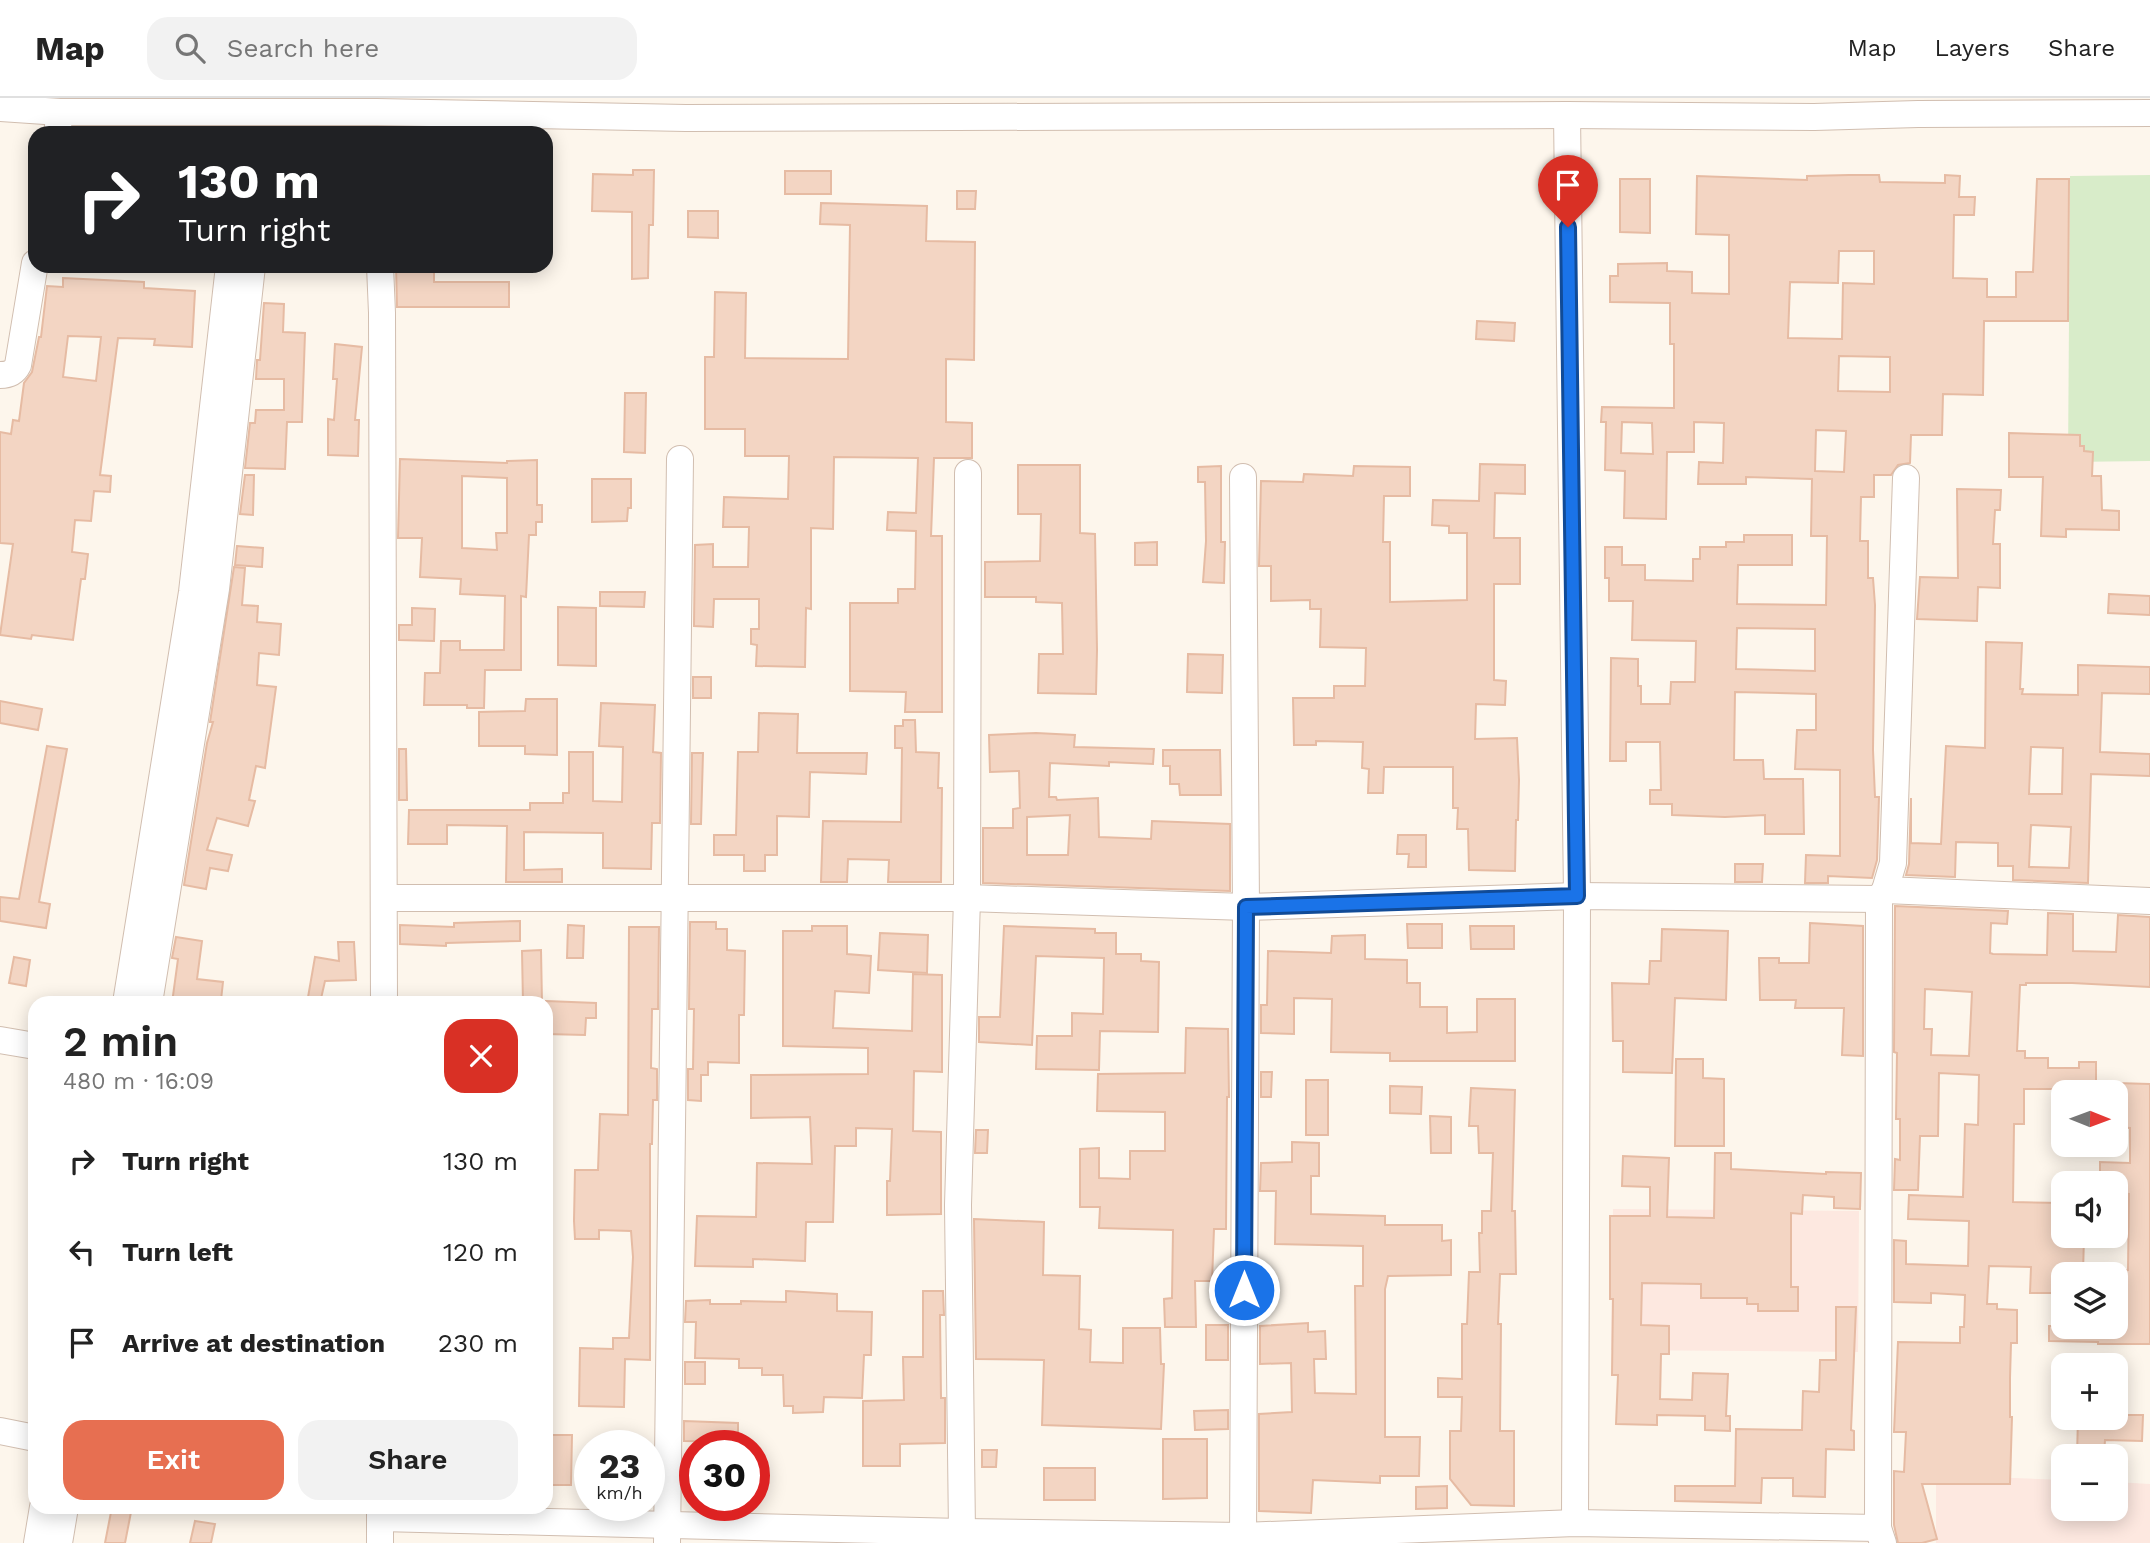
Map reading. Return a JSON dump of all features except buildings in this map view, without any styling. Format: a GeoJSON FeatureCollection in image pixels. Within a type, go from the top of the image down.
{"type":"FeatureCollection","features":[{"type":"Feature","properties":{"kind":"street"},"geometry":{"type":"LineString","coordinates":[[0,108],[56,113],[258,114],[377,122],[686,108],[1557,109],[1971,106],[2150,113]]}},
{"type":"Feature","properties":{"kind":"street"},"geometry":{"type":"LineString","coordinates":[[1557,109],[1577,896],[1575,1523]]}},
{"type":"Feature","properties":{"kind":"street"},"geometry":{"type":"LineString","coordinates":[[0,375],[14,372],[18,365],[33,273]]}},
{"type":"Feature","properties":{"kind":"street"},"geometry":{"type":"LineString","coordinates":[[127,996],[192,592],[228,273]]}},
{"type":"Feature","properties":{"kind":"street"},"geometry":{"type":"LineString","coordinates":[[150,996],[216,589],[252,273]]}},
{"type":"Feature","properties":{"kind":"street"},"geometry":{"type":"LineString","coordinates":[[380,273],[384,996]]}},
{"type":"Feature","properties":{"kind":"street"},"geometry":{"type":"LineString","coordinates":[[667,1533],[680,459]]}},
{"type":"Feature","properties":{"kind":"street"},"geometry":{"type":"LineString","coordinates":[[962,1532],[958,1205],[967,898],[968,473]]}},
{"type":"Feature","properties":{"kind":"street"},"geometry":{"type":"LineString","coordinates":[[1243,477],[1246,907],[1243,1539]]}},
{"type":"Feature","properties":{"kind":"street"},"geometry":{"type":"LineString","coordinates":[[380,1523],[667,1533],[962,1532],[1243,1539],[1575,1523],[1880,1536],[1882,894],[1893,863],[1906,478]]}},
{"type":"Feature","properties":{"kind":"street"},"geometry":{"type":"LineString","coordinates":[[385,898],[967,898],[1246,907],[1577,896],[1882,894],[2150,901]]}},
{"type":"Feature","properties":{"kind":"street"},"geometry":{"type":"LineString","coordinates":[[0,1041],[28,1045]]}},
{"type":"Feature","properties":{"kind":"street"},"geometry":{"type":"LineString","coordinates":[[0,1431],[28,1437]]}},
{"type":"Feature","properties":{"kind":"street"},"geometry":{"type":"LineString","coordinates":[[42,1514],[37,1543],[44,1543]]}},
{"type":"Feature","properties":{"kind":"street"},"geometry":{"type":"LineString","coordinates":[[59,1543],[64,1514]]}},
{"type":"Feature","properties":{"kind":"shaded area"},"geometry":{"type":"Polygon","coordinates":[[[1613,1209],[1859,1211],[1858,1352],[1611,1350],[1613,1209]]]}},
{"type":"Feature","properties":{"kind":"shaded area"},"geometry":{"type":"Polygon","coordinates":[[[1936,1475],[2051,1480],[2051,1521],[2128,1521],[2128,1483],[2150,1484],[2150,1543],[1936,1543],[1936,1475]]]}},
{"type":"Feature","properties":{"kind":"green space"},"geometry":{"type":"Polygon","coordinates":[[[2150,175],[2150,461],[2068,462],[2070,176],[2150,175]]]}},
{"type":"Feature","properties":{"kind":"route"},"geometry":{"type":"LineString","coordinates":[[1244,1290],[1246,907],[1577,896],[1568,227]]}}]}
